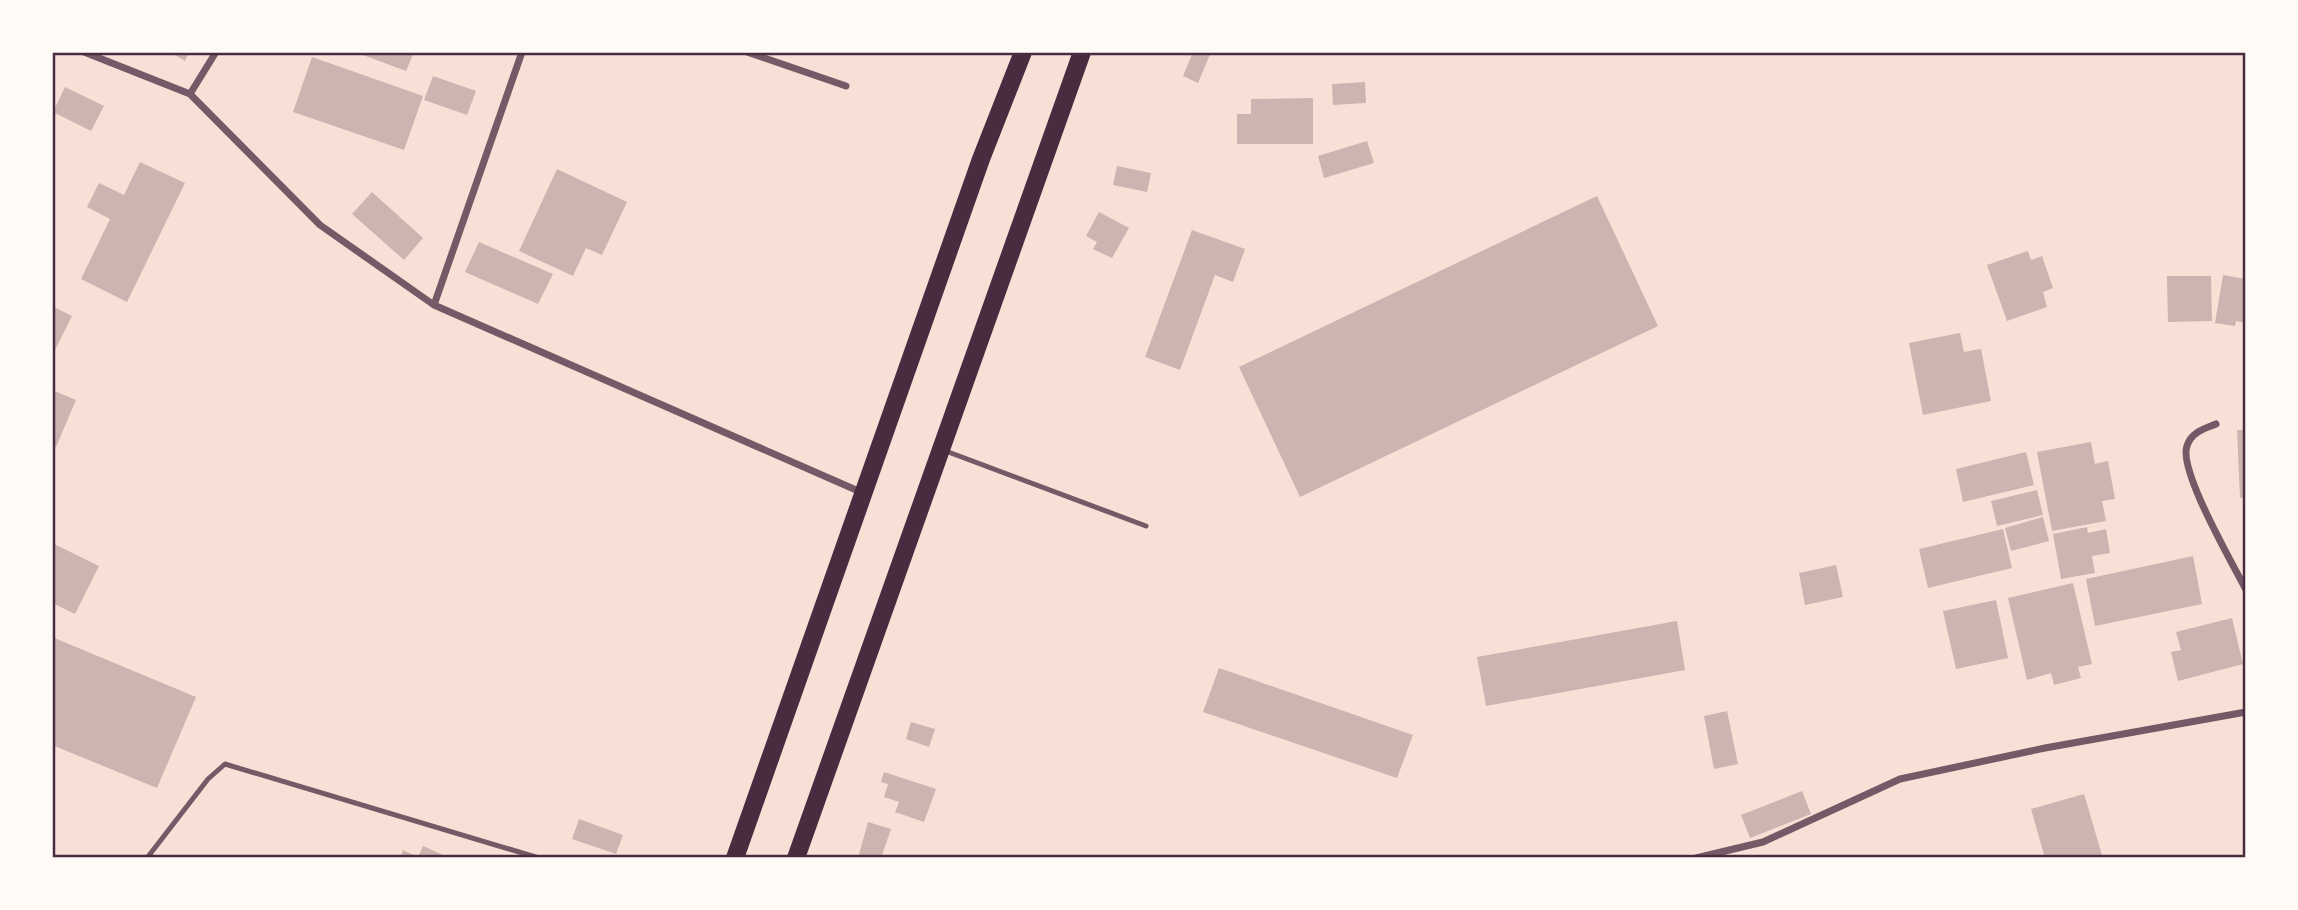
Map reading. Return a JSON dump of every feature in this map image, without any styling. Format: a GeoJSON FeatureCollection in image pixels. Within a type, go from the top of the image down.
{"type":"FeatureCollection","features":[{"type":"Feature","properties":{"kind":"main road"},"geometry":{"type":"LineString","coordinates":[[734,858],[981,159],[1023,52]]}},
{"type":"Feature","properties":{"kind":"main road"},"geometry":{"type":"LineString","coordinates":[[796,858],[1082,52]]}},
{"type":"Feature","properties":{"kind":"street"},"geometry":{"type":"LineString","coordinates":[[85,52],[190,94],[320,225],[435,305],[864,493]]}},
{"type":"Feature","properties":{"kind":"street"},"geometry":{"type":"LineString","coordinates":[[190,94],[216,52]]}},
{"type":"Feature","properties":{"kind":"street"},"geometry":{"type":"LineString","coordinates":[[435,305],[522,52]]}},
{"type":"Feature","properties":{"kind":"street"},"geometry":{"type":"LineString","coordinates":[[747,52],[846,86]]}},
{"type":"Feature","properties":{"kind":"street"},"geometry":{"type":"LineString","coordinates":[[2216,424],[2194,434],[2187,444],[2185,457],[2195,487],[2245,590]]}},
{"type":"Feature","properties":{"kind":"street"},"geometry":{"type":"LineString","coordinates":[[1696,858],[1763,842],[1900,779],[2045,748],[2245,712]]}},
{"type":"Feature","properties":{"kind":"lane"},"geometry":{"type":"LineString","coordinates":[[940,449],[1146,526]]}},
{"type":"Feature","properties":{"kind":"lane"},"geometry":{"type":"LineString","coordinates":[[147,858],[208,779],[225,764],[539,858]]}},
{"type":"Feature","properties":{"kind":"building"},"geometry":{"type":"Polygon","coordinates":[[[170,52],[189,52],[185,61],[170,52]]]}},
{"type":"Feature","properties":{"kind":"building"},"geometry":{"type":"Polygon","coordinates":[[[355,52],[414,52],[406,71],[355,52]]]}},
{"type":"Feature","properties":{"kind":"building"},"geometry":{"type":"Polygon","coordinates":[[[1193,52],[1211,52],[1198,83],[1183,76],[1193,52]]]}},
{"type":"Feature","properties":{"kind":"building"},"geometry":{"type":"Polygon","coordinates":[[[312,57],[423,96],[404,150],[293,112],[312,57]]]}},
{"type":"Feature","properties":{"kind":"building"},"geometry":{"type":"Polygon","coordinates":[[[433,76],[476,91],[467,115],[424,100],[433,76]]]}},
{"type":"Feature","properties":{"kind":"building"},"geometry":{"type":"Polygon","coordinates":[[[1365,82],[1366,103],[1333,105],[1332,84],[1365,82]]]}},
{"type":"Feature","properties":{"kind":"building"},"geometry":{"type":"Polygon","coordinates":[[[65,87],[104,106],[91,131],[53,112],[65,87]]]}},
{"type":"Feature","properties":{"kind":"building"},"geometry":{"type":"Polygon","coordinates":[[[1313,98],[1313,144],[1237,144],[1237,114],[1251,114],[1251,99],[1313,98]]]}},
{"type":"Feature","properties":{"kind":"building"},"geometry":{"type":"Polygon","coordinates":[[[1367,141],[1374,163],[1324,178],[1318,156],[1367,141]]]}},
{"type":"Feature","properties":{"kind":"building"},"geometry":{"type":"Polygon","coordinates":[[[140,162],[185,183],[127,302],[81,279],[110,219],[87,207],[99,183],[124,195],[140,162]]]}},
{"type":"Feature","properties":{"kind":"building"},"geometry":{"type":"Polygon","coordinates":[[[1117,166],[1151,173],[1147,192],[1113,185],[1117,166]]]}},
{"type":"Feature","properties":{"kind":"building"},"geometry":{"type":"Polygon","coordinates":[[[557,169],[627,202],[602,255],[586,248],[573,276],[519,251],[557,169]]]}},
{"type":"Feature","properties":{"kind":"building"},"geometry":{"type":"Polygon","coordinates":[[[372,192],[423,238],[404,260],[352,214],[372,192]]]}},
{"type":"Feature","properties":{"kind":"building"},"geometry":{"type":"Polygon","coordinates":[[[1597,196],[1658,326],[1300,497],[1239,367],[1597,196]]]}},
{"type":"Feature","properties":{"kind":"building"},"geometry":{"type":"Polygon","coordinates":[[[1099,212],[1129,228],[1112,258],[1093,249],[1097,242],[1086,236],[1099,212]]]}},
{"type":"Feature","properties":{"kind":"building"},"geometry":{"type":"Polygon","coordinates":[[[1192,230],[1245,249],[1233,282],[1215,275],[1180,370],[1145,357],[1192,230]]]}},
{"type":"Feature","properties":{"kind":"building"},"geometry":{"type":"Polygon","coordinates":[[[479,242],[553,274],[538,304],[465,272],[479,242]]]}},
{"type":"Feature","properties":{"kind":"building"},"geometry":{"type":"Polygon","coordinates":[[[2028,251],[2031,260],[2042,256],[2053,288],[2043,292],[2047,307],[2007,321],[1987,265],[2028,251]]]}},
{"type":"Feature","properties":{"kind":"building"},"geometry":{"type":"Polygon","coordinates":[[[2223,275],[2246,279],[2246,323],[2236,321],[2235,326],[2215,323],[2223,275]]]}},
{"type":"Feature","properties":{"kind":"building"},"geometry":{"type":"Polygon","coordinates":[[[2167,276],[2211,276],[2212,321],[2168,322],[2167,276]]]}},
{"type":"Feature","properties":{"kind":"building"},"geometry":{"type":"Polygon","coordinates":[[[52,306],[72,316],[52,356],[52,306]]]}},
{"type":"Feature","properties":{"kind":"building"},"geometry":{"type":"Polygon","coordinates":[[[1960,333],[1964,352],[1981,349],[1991,401],[1923,415],[1909,343],[1960,333]]]}},
{"type":"Feature","properties":{"kind":"building"},"geometry":{"type":"Polygon","coordinates":[[[52,390],[76,400],[56,447],[52,446],[52,390]]]}},
{"type":"Feature","properties":{"kind":"building"},"geometry":{"type":"Polygon","coordinates":[[[2237,430],[2246,430],[2246,497],[2240,498],[2237,430]]]}},
{"type":"Feature","properties":{"kind":"building"},"geometry":{"type":"Polygon","coordinates":[[[2091,442],[2095,464],[2108,461],[2115,499],[2102,501],[2106,521],[2052,531],[2037,452],[2091,442]]]}},
{"type":"Feature","properties":{"kind":"building"},"geometry":{"type":"Polygon","coordinates":[[[2026,452],[2034,485],[1963,502],[1956,469],[2026,452]]]}},
{"type":"Feature","properties":{"kind":"building"},"geometry":{"type":"Polygon","coordinates":[[[2037,490],[2043,515],[1997,526],[1991,501],[2037,490]]]}},
{"type":"Feature","properties":{"kind":"building"},"geometry":{"type":"Polygon","coordinates":[[[2043,517],[2049,541],[2011,551],[2005,528],[2043,517]]]}},
{"type":"Feature","properties":{"kind":"building"},"geometry":{"type":"Polygon","coordinates":[[[2087,527],[2088,533],[2106,529],[2110,553],[2092,556],[2095,573],[2061,579],[2053,534],[2087,527]]]}},
{"type":"Feature","properties":{"kind":"building"},"geometry":{"type":"Polygon","coordinates":[[[2003,529],[2012,568],[1928,588],[1919,549],[2003,529]]]}},
{"type":"Feature","properties":{"kind":"building"},"geometry":{"type":"Polygon","coordinates":[[[52,543],[99,566],[75,614],[52,603],[52,543]]]}},
{"type":"Feature","properties":{"kind":"building"},"geometry":{"type":"Polygon","coordinates":[[[2193,556],[2202,604],[2095,626],[2086,579],[2193,556]]]}},
{"type":"Feature","properties":{"kind":"building"},"geometry":{"type":"Polygon","coordinates":[[[1836,565],[1843,597],[1805,605],[1799,573],[1836,565]]]}},
{"type":"Feature","properties":{"kind":"building"},"geometry":{"type":"Polygon","coordinates":[[[2073,583],[2092,664],[2078,667],[2081,678],[2054,685],[2051,673],[2027,680],[2008,598],[2073,583]]]}},
{"type":"Feature","properties":{"kind":"building"},"geometry":{"type":"Polygon","coordinates":[[[1996,600],[2008,658],[1956,669],[1943,611],[1996,600]]]}},
{"type":"Feature","properties":{"kind":"building"},"geometry":{"type":"Polygon","coordinates":[[[2232,618],[2243,664],[2178,681],[2171,652],[2181,650],[2176,632],[2232,618]]]}},
{"type":"Feature","properties":{"kind":"building"},"geometry":{"type":"Polygon","coordinates":[[[1677,621],[1685,670],[1486,706],[1477,657],[1677,621]]]}},
{"type":"Feature","properties":{"kind":"building"},"geometry":{"type":"Polygon","coordinates":[[[52,637],[196,697],[157,788],[52,745],[52,637]]]}},
{"type":"Feature","properties":{"kind":"building"},"geometry":{"type":"Polygon","coordinates":[[[1219,668],[1413,735],[1397,778],[1203,712],[1219,668]]]}},
{"type":"Feature","properties":{"kind":"building"},"geometry":{"type":"Polygon","coordinates":[[[1727,711],[1738,764],[1714,769],[1704,716],[1727,711]]]}},
{"type":"Feature","properties":{"kind":"building"},"geometry":{"type":"Polygon","coordinates":[[[911,722],[935,729],[929,747],[906,739],[911,722]]]}},
{"type":"Feature","properties":{"kind":"building"},"geometry":{"type":"Polygon","coordinates":[[[884,772],[936,789],[924,822],[895,812],[899,802],[884,797],[888,784],[881,782],[884,772]]]}},
{"type":"Feature","properties":{"kind":"building"},"geometry":{"type":"Polygon","coordinates":[[[1802,791],[1811,814],[1750,838],[1741,815],[1802,791]]]}},
{"type":"Feature","properties":{"kind":"building"},"geometry":{"type":"Polygon","coordinates":[[[2084,794],[2102,855],[2045,858],[2031,809],[2084,794]]]}},
{"type":"Feature","properties":{"kind":"building"},"geometry":{"type":"Polygon","coordinates":[[[579,819],[623,835],[616,854],[572,839],[579,819]]]}},
{"type":"Feature","properties":{"kind":"building"},"geometry":{"type":"Polygon","coordinates":[[[868,822],[891,829],[881,858],[858,858],[868,822]]]}},
{"type":"Feature","properties":{"kind":"building"},"geometry":{"type":"Polygon","coordinates":[[[423,846],[450,858],[400,858],[403,850],[418,857],[423,846]]]}}]}
